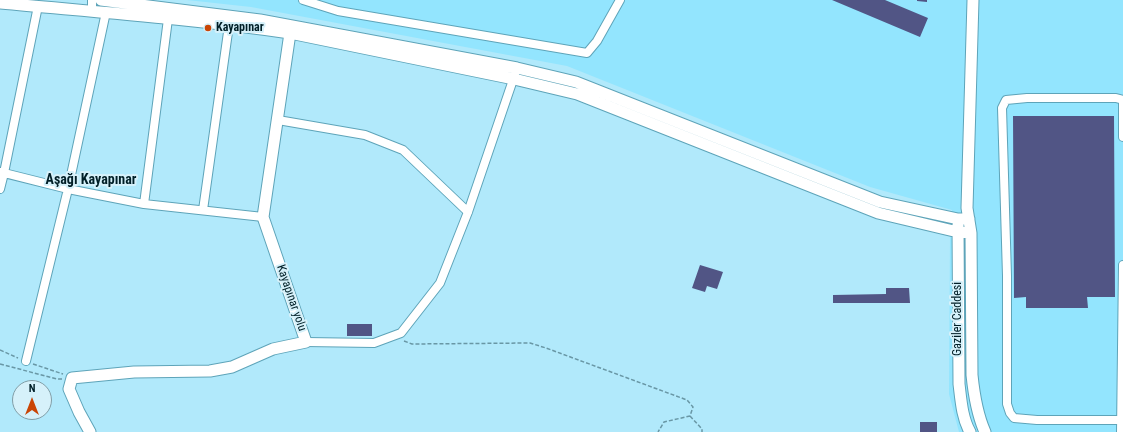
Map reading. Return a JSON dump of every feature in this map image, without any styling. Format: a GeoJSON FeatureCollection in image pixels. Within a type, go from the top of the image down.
{"type":"FeatureCollection","features":[{"type":"Feature","properties":{"kind":"street"},"geometry":{"type":"LineString","coordinates":[[101,0],[260,20],[517,68],[576,82],[880,202],[958,219],[969,219]]}},
{"type":"Feature","properties":{"kind":"street"},"geometry":{"type":"LineString","coordinates":[[303,0],[338,11],[587,53],[597,41],[620,0]]}},
{"type":"Feature","properties":{"kind":"street","name":"Gaziler Caddesi"},"geometry":{"type":"LineString","coordinates":[[973,0],[967,208],[971,233],[972,375],[974,396],[985,432]]}},
{"type":"Feature","properties":{"kind":"street"},"geometry":{"type":"LineString","coordinates":[[0,3],[38,6],[92,5],[106,12],[290,33],[514,79],[577,94],[878,213],[958,232],[971,233]]}},
{"type":"Feature","properties":{"kind":"street"},"geometry":{"type":"LineString","coordinates":[[0,189],[2,173],[38,6]]}},
{"type":"Feature","properties":{"kind":"street"},"geometry":{"type":"LineString","coordinates":[[26,361],[68,189],[106,12]]}},
{"type":"Feature","properties":{"kind":"street"},"geometry":{"type":"LineString","coordinates":[[144,204],[168,19]]}},
{"type":"Feature","properties":{"kind":"street"},"geometry":{"type":"LineString","coordinates":[[203,210],[229,25]]}},
{"type":"Feature","properties":{"kind":"street","name":"Kayapınar yolu"},"geometry":{"type":"LineString","coordinates":[[72,378],[134,372],[210,371],[232,367],[273,349],[306,342],[263,217],[290,33]]}},
{"type":"Feature","properties":{"kind":"street"},"geometry":{"type":"LineString","coordinates":[[306,342],[346,344],[374,343],[401,334],[440,283],[468,212],[517,68]]}},
{"type":"Feature","properties":{"kind":"street"},"geometry":{"type":"LineString","coordinates":[[1121,420],[1037,420],[1014,418],[1010,413],[1007,404],[1007,276],[1002,108],[1006,100],[1027,98],[1116,98],[1123,100],[1123,137]]}},
{"type":"Feature","properties":{"kind":"street"},"geometry":{"type":"LineString","coordinates":[[278,120],[365,135],[403,150],[468,212]]}},
{"type":"Feature","properties":{"kind":"street"},"geometry":{"type":"LineString","coordinates":[[2,173],[68,189],[144,204],[263,217]]}},
{"type":"Feature","properties":{"kind":"street"},"geometry":{"type":"LineString","coordinates":[[958,219],[967,208]]}},
{"type":"Feature","properties":{"kind":"street","name":"Gaziler Caddesi"},"geometry":{"type":"LineString","coordinates":[[958,219],[959,384],[962,406],[967,427],[970,432]]}},
{"type":"Feature","properties":{"kind":"street"},"geometry":{"type":"LineString","coordinates":[[1121,432],[1123,265]]}},
{"type":"Feature","properties":{"kind":"street"},"geometry":{"type":"LineString","coordinates":[[72,378],[69,389],[90,432]]}},
{"type":"Feature","properties":{"kind":"path"},"geometry":{"type":"LineString","coordinates":[[393,336],[412,344],[530,343],[687,400],[693,406],[690,416]]}},
{"type":"Feature","properties":{"kind":"path"},"geometry":{"type":"LineString","coordinates":[[0,350],[72,378]]}},
{"type":"Feature","properties":{"kind":"path"},"geometry":{"type":"LineString","coordinates":[[0,364],[57,379],[72,378]]}},
{"type":"Feature","properties":{"kind":"path"},"geometry":{"type":"LineString","coordinates":[[658,432],[664,422],[690,416]]}},
{"type":"Feature","properties":{"kind":"path"},"geometry":{"type":"LineString","coordinates":[[690,416],[702,429],[702,432]]}},
{"type":"Feature","properties":{"kind":"shaded area"},"geometry":{"type":"Polygon","coordinates":[[[187,0],[1123,0],[1123,432],[959,432],[949,394],[950,236],[952,210],[870,187],[567,66],[251,7],[187,0]]]}},
{"type":"Feature","properties":{"kind":"building"},"geometry":{"type":"Polygon","coordinates":[[[832,0],[885,0],[928,18],[920,37],[832,0]]]}},
{"type":"Feature","properties":{"kind":"building"},"geometry":{"type":"Polygon","coordinates":[[[927,0],[927,2],[917,1],[927,0]]]}},
{"type":"Feature","properties":{"kind":"building"},"geometry":{"type":"Polygon","coordinates":[[[1013,116],[1114,116],[1115,297],[1087,297],[1088,308],[1026,308],[1026,297],[1014,298],[1013,116]]]}},
{"type":"Feature","properties":{"kind":"building"},"geometry":{"type":"Polygon","coordinates":[[[700,265],[723,272],[717,289],[707,286],[705,292],[692,288],[700,265]]]}},
{"type":"Feature","properties":{"kind":"building"},"geometry":{"type":"Polygon","coordinates":[[[886,288],[909,288],[910,303],[833,303],[833,295],[886,294],[886,288]]]}},
{"type":"Feature","properties":{"kind":"building"},"geometry":{"type":"Polygon","coordinates":[[[347,324],[372,324],[372,336],[347,336],[347,324]]]}},
{"type":"Feature","properties":{"kind":"building"},"geometry":{"type":"Polygon","coordinates":[[[920,422],[937,422],[937,432],[920,432],[920,422]]]}},
{"type":"Feature","properties":{"kind":"place","name":"Kayapınar"},"geometry":{"type":"Point","coordinates":[208,28]}},
{"type":"Feature","properties":{"kind":"district","name":"Aşağı Kayapınar"},"geometry":{"type":"Point","coordinates":[91,180]}}]}
